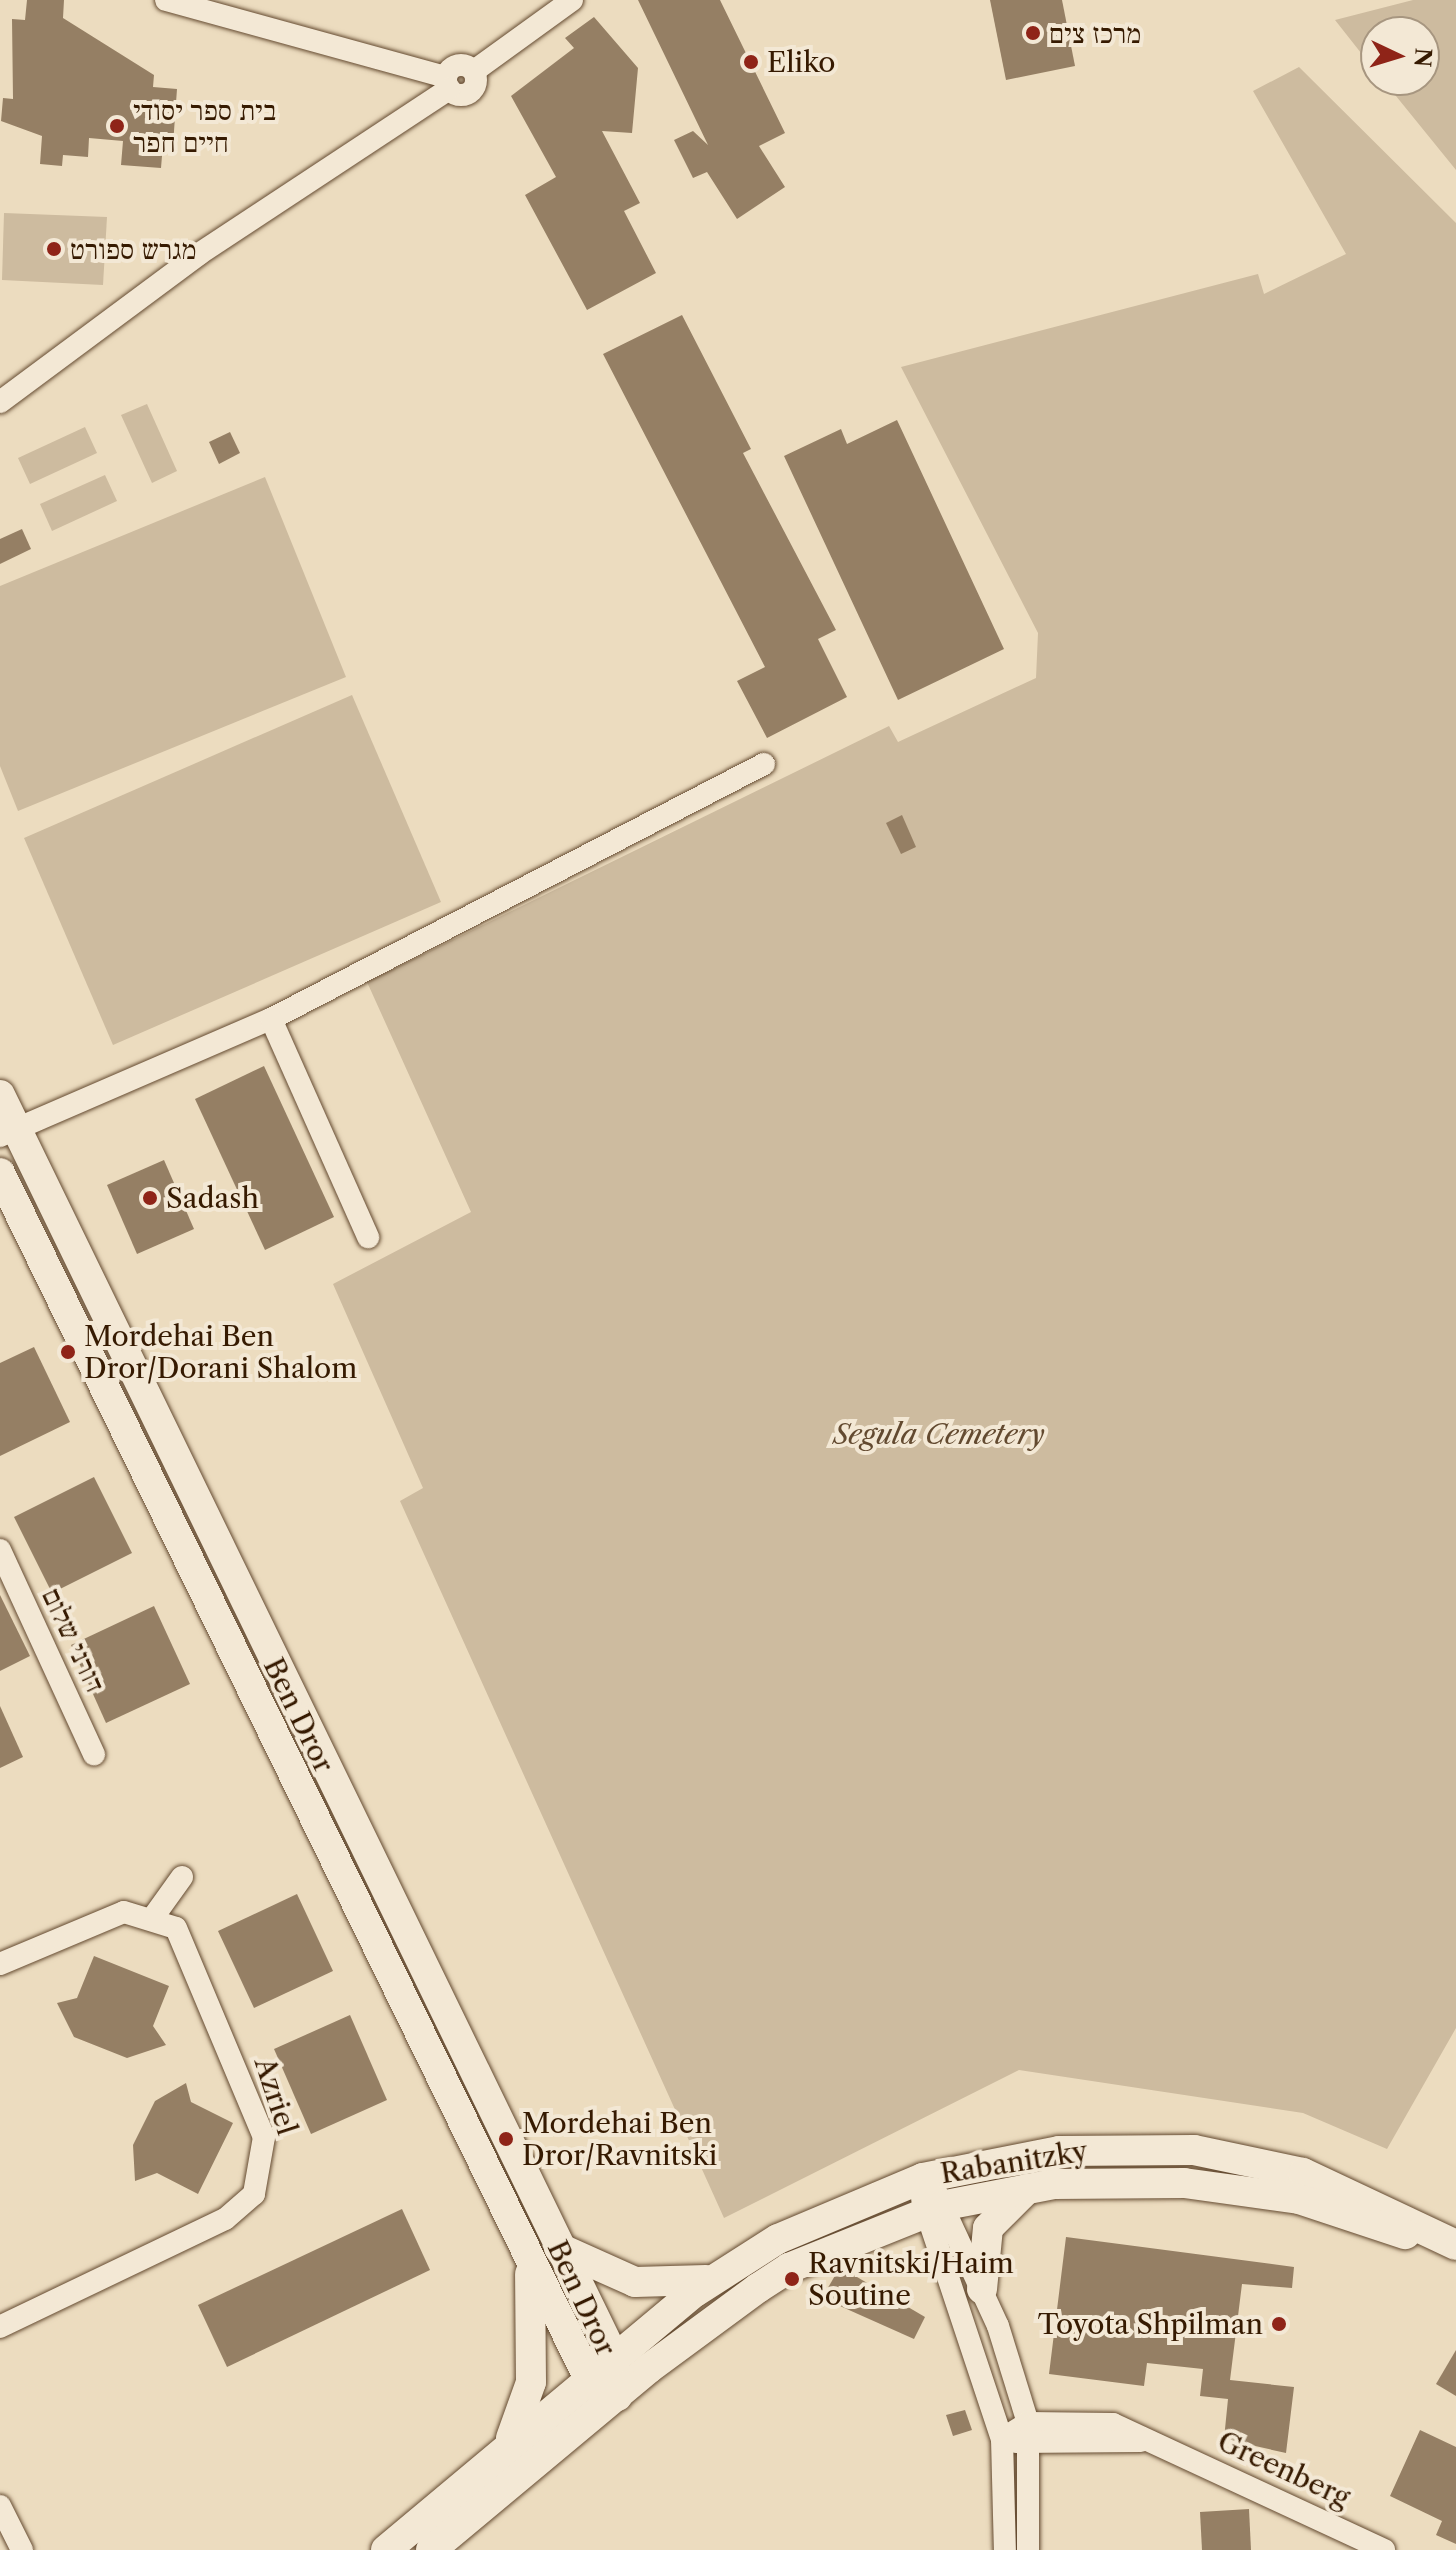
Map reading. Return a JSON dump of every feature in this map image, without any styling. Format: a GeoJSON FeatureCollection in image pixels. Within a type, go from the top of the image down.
{"type":"FeatureCollection","features":[{"type":"Feature","properties":{"kind":"street"},"geometry":{"type":"LineString","coordinates":[[166,0],[448,83]]}},
{"type":"Feature","properties":{"kind":"street"},"geometry":{"type":"LineString","coordinates":[[0,402],[199,254],[448,83],[461,64],[474,71],[572,0]]}},
{"type":"Feature","properties":{"kind":"street"},"geometry":{"type":"LineString","coordinates":[[8,1133],[271,1019],[764,764]]}},
{"type":"Feature","properties":{"kind":"street"},"geometry":{"type":"LineString","coordinates":[[271,1019],[368,1237]]}},
{"type":"Feature","properties":{"kind":"street","name":"Ben Dror"},"geometry":{"type":"LineString","coordinates":[[0,1095],[8,1133],[613,2355],[617,2396]]}},
{"type":"Feature","properties":{"kind":"street","name":"Ben Dror"},"geometry":{"type":"LineString","coordinates":[[0,1173],[588,2377],[617,2396]]}},
{"type":"Feature","properties":{"kind":"street","name":"דורני שלום"},"geometry":{"type":"LineString","coordinates":[[0,1550],[94,1754]]}},
{"type":"Feature","properties":{"kind":"street"},"geometry":{"type":"LineString","coordinates":[[0,1964],[87,1923],[124,1912],[154,1916],[182,1877]]}},
{"type":"Feature","properties":{"kind":"street","name":"Azriel"},"geometry":{"type":"LineString","coordinates":[[0,2327],[225,2219],[254,2194],[264,2137],[190,1949],[154,1916]]}},
{"type":"Feature","properties":{"kind":"street","name":"Rabanitzky"},"geometry":{"type":"LineString","coordinates":[[386,2550],[613,2355],[716,2279],[778,2239],[923,2178],[1059,2151],[1194,2150],[1303,2173],[1456,2248]]}},
{"type":"Feature","properties":{"kind":"street"},"geometry":{"type":"LineString","coordinates":[[923,2178],[1002,2439],[1005,2550]]}},
{"type":"Feature","properties":{"kind":"street","name":"Rabanitzky"},"geometry":{"type":"LineString","coordinates":[[431,2550],[617,2396],[789,2268],[934,2209],[1032,2187],[1125,2181],[1260,2190],[1456,2248]]}},
{"type":"Feature","properties":{"kind":"street"},"geometry":{"type":"LineString","coordinates":[[982,2289],[988,2228],[1007,2203],[1032,2187]]}},
{"type":"Feature","properties":{"kind":"street"},"geometry":{"type":"LineString","coordinates":[[934,2209],[982,2289],[1028,2423],[1028,2550]]}},
{"type":"Feature","properties":{"kind":"street"},"geometry":{"type":"LineString","coordinates":[[558,2247],[635,2282],[716,2279]]}},
{"type":"Feature","properties":{"kind":"street"},"geometry":{"type":"LineString","coordinates":[[508,2445],[531,2382],[528,2253]]}},
{"type":"Feature","properties":{"kind":"street","name":"Greenberg"},"geometry":{"type":"LineString","coordinates":[[1002,2439],[1028,2423],[1085,2419],[1158,2442],[1384,2550]]}},
{"type":"Feature","properties":{"kind":"street","name":"Greenberg"},"geometry":{"type":"LineString","coordinates":[[1002,2439],[1030,2446],[1158,2442]]}},
{"type":"Feature","properties":{"kind":"street"},"geometry":{"type":"LineString","coordinates":[[0,2506],[22,2550]]}},
{"type":"Feature","properties":{"kind":"green space"},"geometry":{"type":"Polygon","coordinates":[[[1413,0],[1456,0],[1456,170],[1396,96],[1440,96],[1440,16],[1360,16],[1360,52],[1335,20],[1413,0]]]}},
{"type":"Feature","properties":{"kind":"green space","name":"Segula Cemetery"},"geometry":{"type":"Polygon","coordinates":[[[1299,67],[1456,223],[1456,2028],[1387,2149],[1303,2113],[1019,2070],[724,2218],[400,1501],[423,1488],[333,1284],[471,1212],[367,982],[889,726],[898,742],[1036,678],[1038,633],[901,367],[1258,274],[1264,294],[1346,254],[1253,91],[1299,67]]]}},
{"type":"Feature","properties":{"kind":"green space","name":"מגרש ספורט"},"geometry":{"type":"Polygon","coordinates":[[[4,213],[107,217],[103,285],[2,280],[4,213]]]}},
{"type":"Feature","properties":{"kind":"green space"},"geometry":{"type":"Polygon","coordinates":[[[147,404],[177,471],[152,483],[121,415],[147,404]]]}},
{"type":"Feature","properties":{"kind":"green space"},"geometry":{"type":"Polygon","coordinates":[[[85,427],[97,453],[30,484],[18,458],[85,427]]]}},
{"type":"Feature","properties":{"kind":"green space"},"geometry":{"type":"Polygon","coordinates":[[[105,475],[117,501],[52,531],[40,504],[105,475]]]}},
{"type":"Feature","properties":{"kind":"green space"},"geometry":{"type":"Polygon","coordinates":[[[265,477],[346,677],[18,811],[0,766],[0,586],[265,477]]]}},
{"type":"Feature","properties":{"kind":"green space"},"geometry":{"type":"Polygon","coordinates":[[[352,695],[441,902],[113,1045],[24,838],[352,695]]]}},
{"type":"Feature","properties":{"kind":"building"},"geometry":{"type":"Polygon","coordinates":[[[27,0],[64,0],[63,18],[154,75],[153,87],[177,89],[173,145],[163,144],[161,168],[121,165],[123,141],[89,138],[88,157],[63,155],[62,166],[40,164],[42,136],[1,121],[3,98],[13,99],[12,19],[25,20],[27,0]]]}},
{"type":"Feature","properties":{"kind":"building"},"geometry":{"type":"Polygon","coordinates":[[[638,0],[720,0],[785,133],[759,146],[785,187],[737,219],[707,172],[693,178],[674,140],[693,131],[708,145],[638,0]]]}},
{"type":"Feature","properties":{"kind":"building","name":"מרכז צים"},"geometry":{"type":"Polygon","coordinates":[[[990,0],[1062,0],[1075,66],[1006,80],[990,0]]]}},
{"type":"Feature","properties":{"kind":"building"},"geometry":{"type":"Polygon","coordinates":[[[594,17],[638,68],[632,133],[602,131],[640,203],[624,211],[656,273],[587,310],[525,195],[556,177],[511,96],[574,48],[565,38],[594,17]]]}},
{"type":"Feature","properties":{"kind":"building"},"geometry":{"type":"Polygon","coordinates":[[[682,315],[751,449],[743,453],[836,630],[818,639],[847,697],[767,738],[737,681],[765,667],[603,354],[682,315]]]}},
{"type":"Feature","properties":{"kind":"building"},"geometry":{"type":"Polygon","coordinates":[[[897,420],[1004,649],[898,700],[784,456],[841,429],[847,444],[897,420]]]}},
{"type":"Feature","properties":{"kind":"building"},"geometry":{"type":"Polygon","coordinates":[[[230,432],[240,453],[219,464],[209,442],[230,432]]]}},
{"type":"Feature","properties":{"kind":"building"},"geometry":{"type":"Polygon","coordinates":[[[22,529],[31,549],[0,564],[0,539],[22,529]]]}},
{"type":"Feature","properties":{"kind":"building"},"geometry":{"type":"Polygon","coordinates":[[[902,815],[916,847],[901,854],[886,823],[902,815]]]}},
{"type":"Feature","properties":{"kind":"building"},"geometry":{"type":"Polygon","coordinates":[[[264,1066],[334,1217],[265,1250],[195,1099],[264,1066]]]}},
{"type":"Feature","properties":{"kind":"building"},"geometry":{"type":"Polygon","coordinates":[[[164,1160],[194,1229],[137,1254],[107,1185],[164,1160]]]}},
{"type":"Feature","properties":{"kind":"building"},"geometry":{"type":"Polygon","coordinates":[[[34,1347],[70,1422],[0,1456],[0,1363],[34,1347]]]}},
{"type":"Feature","properties":{"kind":"building"},"geometry":{"type":"Polygon","coordinates":[[[94,1477],[132,1553],[52,1593],[14,1517],[94,1477]]]}},
{"type":"Feature","properties":{"kind":"building"},"geometry":{"type":"Polygon","coordinates":[[[0,1595],[30,1656],[0,1671],[0,1595]]]}},
{"type":"Feature","properties":{"kind":"building"},"geometry":{"type":"Polygon","coordinates":[[[154,1606],[190,1684],[106,1723],[71,1645],[154,1606]]]}},
{"type":"Feature","properties":{"kind":"building"},"geometry":{"type":"Polygon","coordinates":[[[0,1706],[23,1757],[0,1768],[0,1706]]]}},
{"type":"Feature","properties":{"kind":"building"},"geometry":{"type":"Polygon","coordinates":[[[297,1894],[333,1971],[254,2008],[218,1931],[297,1894]]]}},
{"type":"Feature","properties":{"kind":"building"},"geometry":{"type":"Polygon","coordinates":[[[94,1956],[169,1986],[153,2026],[166,2045],[127,2058],[74,2037],[57,2003],[77,1998],[94,1956]]]}},
{"type":"Feature","properties":{"kind":"building"},"geometry":{"type":"Polygon","coordinates":[[[350,2015],[387,2100],[311,2134],[274,2049],[350,2015]]]}},
{"type":"Feature","properties":{"kind":"building"},"geometry":{"type":"Polygon","coordinates":[[[186,2083],[191,2102],[233,2123],[198,2194],[157,2173],[135,2181],[133,2145],[155,2101],[186,2083]]]}},
{"type":"Feature","properties":{"kind":"building"},"geometry":{"type":"Polygon","coordinates":[[[402,2209],[430,2270],[227,2367],[198,2305],[402,2209]]]}},
{"type":"Feature","properties":{"kind":"building"},"geometry":{"type":"Polygon","coordinates":[[[1066,2237],[1294,2267],[1292,2288],[1242,2284],[1230,2380],[1294,2387],[1286,2453],[1224,2439],[1228,2399],[1200,2396],[1203,2369],[1147,2363],[1144,2386],[1049,2374],[1066,2237]]]}},
{"type":"Feature","properties":{"kind":"building"},"geometry":{"type":"Polygon","coordinates":[[[840,2267],[925,2317],[914,2339],[822,2298],[840,2267]]]}},
{"type":"Feature","properties":{"kind":"building"},"geometry":{"type":"Polygon","coordinates":[[[1456,2350],[1456,2396],[1436,2384],[1456,2350]]]}},
{"type":"Feature","properties":{"kind":"building"},"geometry":{"type":"Polygon","coordinates":[[[965,2410],[972,2430],[953,2436],[946,2415],[965,2410]]]}},
{"type":"Feature","properties":{"kind":"building"},"geometry":{"type":"Polygon","coordinates":[[[1420,2430],[1456,2447],[1456,2544],[1436,2535],[1442,2521],[1390,2496],[1420,2430]]]}},
{"type":"Feature","properties":{"kind":"building"},"geometry":{"type":"Polygon","coordinates":[[[1249,2509],[1251,2550],[1202,2550],[1200,2512],[1249,2509]]]}},
{"type":"Feature","properties":{"kind":"place","name":"מרכז צים"},"geometry":{"type":"Point","coordinates":[1033,33]}},
{"type":"Feature","properties":{"kind":"place","name":"Eliko"},"geometry":{"type":"Point","coordinates":[751,62]}},
{"type":"Feature","properties":{"kind":"place","name":"בית ספר יסודי חיים חפר"},"geometry":{"type":"Point","coordinates":[117,126]}},
{"type":"Feature","properties":{"kind":"place","name":"מגרש ספורט"},"geometry":{"type":"Point","coordinates":[54,249]}},
{"type":"Feature","properties":{"kind":"place","name":"Sadash"},"geometry":{"type":"Point","coordinates":[150,1198]}},
{"type":"Feature","properties":{"kind":"place","name":"Mordehai Ben Dror/Dorani Shalom"},"geometry":{"type":"Point","coordinates":[68,1352]}},
{"type":"Feature","properties":{"kind":"place","name":"Mordehai Ben Dror/Ravnitski"},"geometry":{"type":"Point","coordinates":[506,2139]}},
{"type":"Feature","properties":{"kind":"place","name":"Ravnitski/Haim Soutine"},"geometry":{"type":"Point","coordinates":[792,2279]}},
{"type":"Feature","properties":{"kind":"place","name":"Toyota Shpilman"},"geometry":{"type":"Point","coordinates":[1279,2324]}}]}
